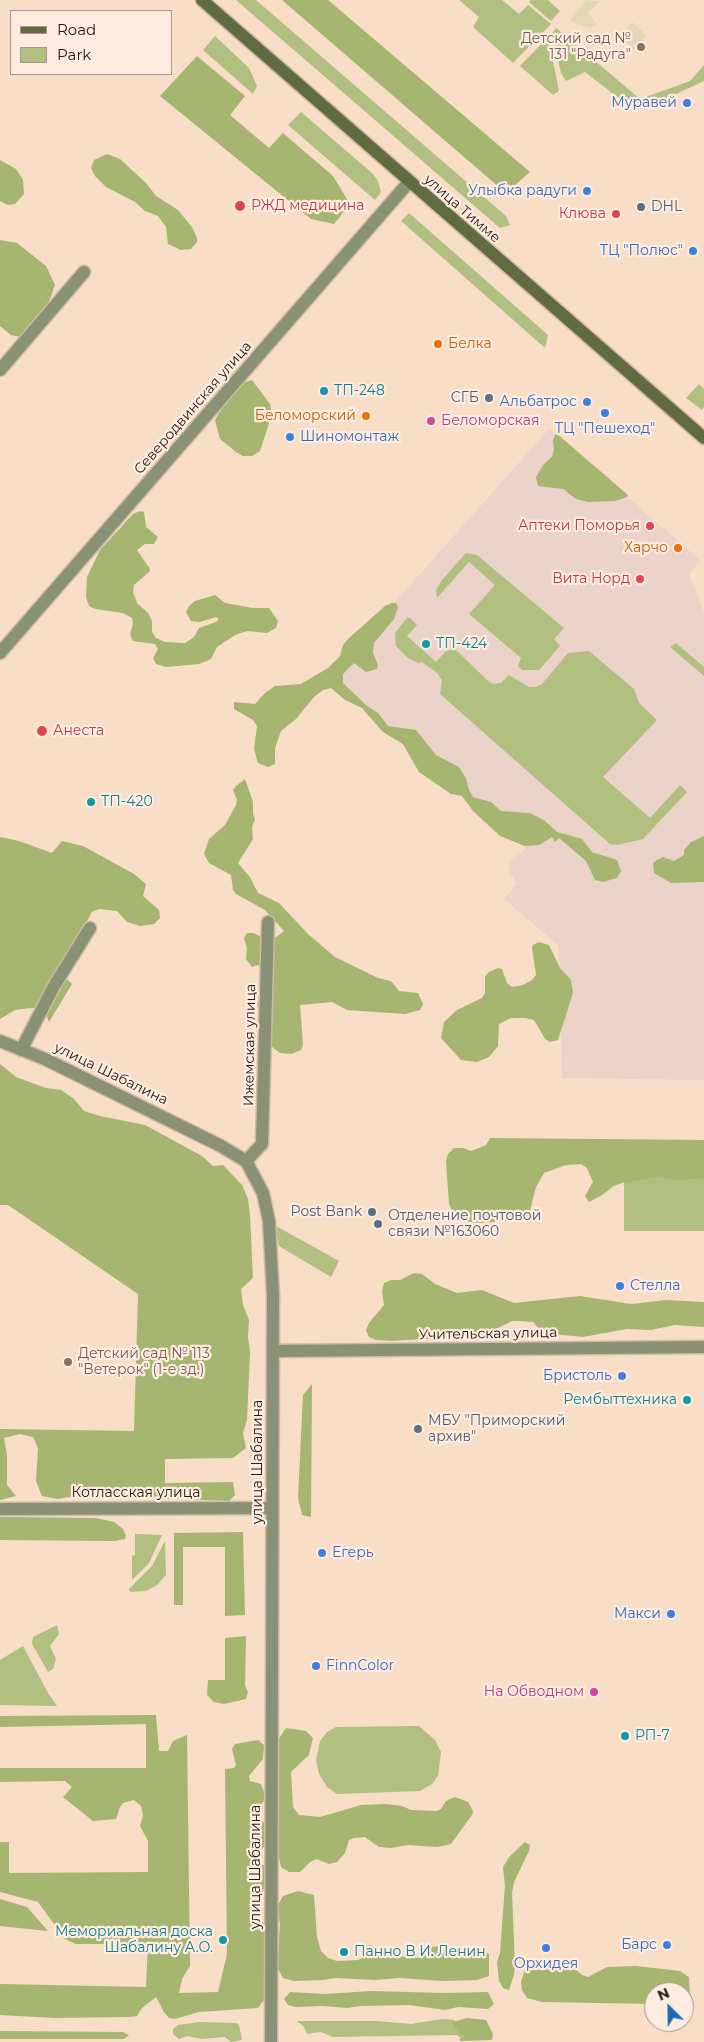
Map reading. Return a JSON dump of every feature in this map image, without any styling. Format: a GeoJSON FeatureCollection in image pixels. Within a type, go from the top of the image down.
{"type":"FeatureCollection","features":[{"type":"Feature","properties":{"kind":"main road","name":"улица Тимме"},"geometry":{"type":"LineString","coordinates":[[202,0],[704,438]]}},
{"type":"Feature","properties":{"kind":"street","name":"Северодвинская улица"},"geometry":{"type":"LineString","coordinates":[[0,653],[409,182]]}},
{"type":"Feature","properties":{"kind":"street"},"geometry":{"type":"LineString","coordinates":[[0,370],[84,272]]}},
{"type":"Feature","properties":{"kind":"street","name":"Ижемская улица"},"geometry":{"type":"LineString","coordinates":[[246,1162],[262,1144],[268,922]]}},
{"type":"Feature","properties":{"kind":"street"},"geometry":{"type":"LineString","coordinates":[[22,1050],[54,986],[90,928]]}},
{"type":"Feature","properties":{"kind":"street","name":"улица Шабалина"},"geometry":{"type":"LineString","coordinates":[[0,1041],[118,1094],[221,1146],[246,1162],[263,1193],[269,1221],[273,1295],[271,2042]]}},
{"type":"Feature","properties":{"kind":"street","name":"Учительская улица"},"geometry":{"type":"LineString","coordinates":[[273,1352],[704,1347]]}},
{"type":"Feature","properties":{"kind":"street","name":"Котласская улица"},"geometry":{"type":"LineString","coordinates":[[0,1509],[272,1508]]}},
{"type":"Feature","properties":{"kind":"shaded area"},"geometry":{"type":"Polygon","coordinates":[[[549,429],[701,561],[689,574],[704,612],[704,1080],[562,1078],[559,946],[504,899],[517,883],[509,871],[509,863],[526,848],[330,675],[549,429]]]}},
{"type":"Feature","properties":{"kind":"green space"},"geometry":{"type":"Polygon","coordinates":[[[236,0],[256,0],[506,216],[510,225],[500,228],[236,0]]]}},
{"type":"Feature","properties":{"kind":"green space"},"geometry":{"type":"Polygon","coordinates":[[[282,0],[328,0],[530,172],[515,185],[500,188],[282,0]]]}},
{"type":"Feature","properties":{"kind":"green space"},"geometry":{"type":"Polygon","coordinates":[[[459,0],[502,0],[519,14],[528,5],[551,24],[513,63],[473,27],[479,17],[459,0]]]}},
{"type":"Feature","properties":{"kind":"green space"},"geometry":{"type":"Polygon","coordinates":[[[531,0],[548,0],[560,11],[551,21],[529,2],[531,0]]]}},
{"type":"Feature","properties":{"kind":"green space"},"geometry":{"type":"Polygon","coordinates":[[[556,28],[640,99],[690,81],[704,65],[704,81],[661,101],[630,107],[585,72],[566,81],[561,73],[552,34],[556,28]]]}},
{"type":"Feature","properties":{"kind":"green space"},"geometry":{"type":"Polygon","coordinates":[[[215,36],[249,68],[257,86],[253,94],[203,50],[215,36]]]}},
{"type":"Feature","properties":{"kind":"green space"},"geometry":{"type":"Polygon","coordinates":[[[548,37],[559,91],[553,95],[520,66],[548,37]]]}},
{"type":"Feature","properties":{"kind":"green space"},"geometry":{"type":"Polygon","coordinates":[[[197,56],[245,96],[230,115],[269,148],[283,133],[333,176],[350,204],[334,224],[311,219],[160,96],[197,56]]]}},
{"type":"Feature","properties":{"kind":"green space"},"geometry":{"type":"Polygon","coordinates":[[[301,112],[372,173],[378,181],[381,192],[375,200],[288,125],[301,112]]]}},
{"type":"Feature","properties":{"kind":"green space"},"geometry":{"type":"Polygon","coordinates":[[[107,154],[120,159],[146,183],[156,196],[178,210],[192,227],[197,238],[197,242],[191,249],[181,250],[168,244],[166,227],[158,216],[145,211],[135,202],[106,187],[95,176],[91,168],[94,160],[107,154]]]}},
{"type":"Feature","properties":{"kind":"green space"},"geometry":{"type":"Polygon","coordinates":[[[0,160],[16,169],[23,180],[24,194],[15,204],[8,205],[0,201],[0,160]]]}},
{"type":"Feature","properties":{"kind":"green space"},"geometry":{"type":"Polygon","coordinates":[[[409,213],[548,335],[545,348],[401,221],[409,213]]]}},
{"type":"Feature","properties":{"kind":"green space"},"geometry":{"type":"Polygon","coordinates":[[[0,240],[17,243],[46,266],[55,285],[49,302],[20,337],[11,335],[0,326],[0,240]]]}},
{"type":"Feature","properties":{"kind":"green space"},"geometry":{"type":"Polygon","coordinates":[[[252,380],[270,404],[272,414],[260,451],[252,456],[243,456],[220,439],[215,420],[225,402],[242,383],[252,380]]]}},
{"type":"Feature","properties":{"kind":"green space"},"geometry":{"type":"Polygon","coordinates":[[[699,384],[704,389],[704,407],[702,410],[686,398],[699,384]]]}},
{"type":"Feature","properties":{"kind":"green space"},"geometry":{"type":"Polygon","coordinates":[[[556,433],[628,495],[627,497],[615,501],[588,502],[576,499],[563,489],[538,486],[536,477],[544,464],[552,457],[554,449],[553,440],[556,433]]]}},
{"type":"Feature","properties":{"kind":"green space"},"geometry":{"type":"Polygon","coordinates":[[[140,511],[144,512],[146,527],[158,537],[154,544],[145,544],[137,550],[150,569],[134,585],[133,592],[137,603],[148,613],[152,621],[152,632],[156,638],[165,642],[185,643],[194,637],[199,628],[216,622],[219,619],[216,617],[200,622],[191,621],[186,612],[195,601],[215,595],[225,603],[253,608],[269,608],[278,621],[276,628],[267,633],[247,631],[235,635],[217,647],[211,659],[199,664],[166,667],[156,664],[153,658],[158,649],[155,644],[133,641],[130,634],[133,624],[132,618],[123,613],[95,609],[89,606],[86,597],[87,577],[100,550],[133,514],[140,511]]]}},
{"type":"Feature","properties":{"kind":"green space"},"geometry":{"type":"Polygon","coordinates":[[[466,553],[477,555],[564,628],[554,639],[560,646],[539,670],[522,670],[518,666],[521,658],[469,614],[495,585],[469,562],[437,598],[436,590],[442,580],[466,553]]]}},
{"type":"Feature","properties":{"kind":"green space"},"geometry":{"type":"Polygon","coordinates":[[[396,603],[398,607],[394,619],[374,643],[373,653],[378,665],[377,669],[366,672],[354,663],[343,674],[343,683],[367,706],[378,713],[388,726],[416,730],[436,755],[459,767],[466,778],[473,797],[491,802],[501,811],[530,813],[545,821],[557,832],[582,839],[592,852],[617,860],[621,871],[617,878],[603,882],[595,880],[586,861],[559,838],[555,842],[552,837],[539,845],[525,846],[500,836],[473,811],[462,796],[451,794],[419,772],[403,744],[383,732],[362,708],[345,700],[331,688],[323,690],[314,697],[296,719],[281,731],[275,748],[275,764],[268,767],[258,763],[254,749],[257,726],[253,720],[234,709],[234,702],[255,704],[275,686],[301,684],[328,668],[340,656],[343,645],[348,639],[385,606],[396,603]]]}},
{"type":"Feature","properties":{"kind":"green space"},"geometry":{"type":"Polygon","coordinates":[[[407,618],[410,618],[417,625],[407,636],[436,662],[446,651],[454,648],[488,681],[494,684],[501,683],[509,675],[529,687],[536,687],[542,684],[568,653],[589,651],[634,689],[639,703],[657,720],[603,777],[650,818],[680,785],[687,792],[643,839],[617,845],[610,844],[440,694],[442,680],[437,673],[422,662],[418,663],[408,658],[396,646],[395,633],[407,618]]]}},
{"type":"Feature","properties":{"kind":"green space"},"geometry":{"type":"Polygon","coordinates":[[[676,643],[704,667],[704,676],[670,647],[676,643]]]}},
{"type":"Feature","properties":{"kind":"green space"},"geometry":{"type":"Polygon","coordinates":[[[245,779],[253,802],[255,819],[252,827],[253,839],[238,863],[250,877],[258,893],[279,903],[308,934],[335,957],[378,978],[391,981],[399,991],[418,993],[423,1004],[420,1010],[405,1014],[347,1010],[332,1002],[300,1005],[303,1045],[301,1050],[291,1054],[280,1053],[271,1046],[266,1037],[257,1004],[261,994],[271,988],[273,983],[267,969],[257,965],[252,967],[246,959],[247,948],[244,938],[247,933],[253,933],[264,938],[275,938],[284,931],[265,910],[236,894],[233,890],[231,875],[209,863],[204,854],[209,839],[225,825],[236,805],[237,800],[233,790],[245,779]]]}},
{"type":"Feature","properties":{"kind":"green space"},"geometry":{"type":"Polygon","coordinates":[[[704,836],[704,882],[671,883],[654,873],[653,863],[657,860],[663,857],[674,861],[684,855],[684,850],[691,842],[704,836]]]}},
{"type":"Feature","properties":{"kind":"green space"},"geometry":{"type":"Polygon","coordinates":[[[0,837],[19,841],[52,853],[62,841],[83,846],[134,874],[146,884],[143,896],[159,910],[160,918],[154,924],[140,926],[127,922],[117,911],[99,909],[92,912],[73,947],[59,966],[60,973],[72,984],[49,1022],[44,1009],[30,1008],[15,1010],[0,1019],[0,837]]]}},
{"type":"Feature","properties":{"kind":"green space"},"geometry":{"type":"Polygon","coordinates":[[[539,942],[549,945],[560,968],[571,980],[573,993],[558,1040],[550,1042],[545,1039],[534,1020],[511,1018],[499,1024],[498,1046],[489,1057],[477,1062],[461,1060],[441,1038],[444,1022],[457,1010],[482,998],[485,993],[485,977],[489,972],[498,968],[502,969],[507,983],[512,987],[523,985],[532,980],[536,975],[532,948],[533,945],[539,942]]]}},
{"type":"Feature","properties":{"kind":"green space"},"geometry":{"type":"Polygon","coordinates":[[[0,1064],[16,1077],[46,1088],[61,1090],[74,1099],[84,1111],[145,1125],[202,1156],[213,1166],[223,1165],[242,1185],[248,1199],[250,1215],[253,1278],[241,1289],[243,1305],[249,1320],[250,1352],[247,1420],[243,1433],[246,1448],[233,1458],[165,1459],[165,1483],[233,1482],[235,1495],[229,1501],[161,1498],[143,1495],[75,1496],[58,1499],[42,1496],[36,1481],[38,1448],[33,1437],[20,1434],[4,1438],[7,1455],[7,1485],[16,1496],[0,1500],[0,1429],[134,1431],[138,1294],[8,1205],[0,1205],[0,1064]]]}},
{"type":"Feature","properties":{"kind":"green space"},"geometry":{"type":"Polygon","coordinates":[[[490,1138],[704,1140],[704,1178],[679,1180],[657,1177],[622,1183],[589,1202],[585,1196],[593,1182],[587,1168],[581,1164],[566,1165],[544,1173],[536,1187],[529,1215],[523,1220],[478,1223],[456,1220],[449,1204],[446,1161],[448,1154],[454,1148],[463,1148],[471,1151],[479,1148],[486,1145],[490,1138]]]}},
{"type":"Feature","properties":{"kind":"green space"},"geometry":{"type":"Polygon","coordinates":[[[624,1157],[704,1158],[704,1231],[624,1231],[624,1157]]]}},
{"type":"Feature","properties":{"kind":"green space"},"geometry":{"type":"Polygon","coordinates":[[[274,1225],[339,1261],[331,1277],[279,1246],[274,1225]]]}},
{"type":"Feature","properties":{"kind":"green space"},"geometry":{"type":"Polygon","coordinates":[[[414,1273],[422,1274],[435,1284],[457,1293],[482,1290],[514,1303],[580,1296],[631,1304],[666,1300],[704,1302],[704,1327],[675,1325],[651,1330],[627,1329],[583,1337],[543,1333],[533,1322],[512,1321],[484,1335],[392,1341],[376,1340],[369,1337],[366,1330],[369,1323],[384,1305],[382,1291],[384,1283],[391,1280],[400,1280],[414,1273]]]}},
{"type":"Feature","properties":{"kind":"green space"},"geometry":{"type":"Polygon","coordinates":[[[312,1384],[311,1517],[302,1515],[298,1498],[303,1395],[312,1384]]]}},
{"type":"Feature","properties":{"kind":"green space"},"geometry":{"type":"Polygon","coordinates":[[[0,1517],[96,1518],[114,1522],[123,1529],[126,1536],[125,1539],[115,1541],[0,1540],[0,1517]]]}},
{"type":"Feature","properties":{"kind":"green space"},"geometry":{"type":"Polygon","coordinates":[[[243,1532],[245,1615],[225,1616],[225,1547],[183,1547],[183,1605],[174,1605],[174,1533],[243,1532]]]}},
{"type":"Feature","properties":{"kind":"green space"},"geometry":{"type":"Polygon","coordinates":[[[135,1534],[162,1535],[149,1563],[132,1580],[132,1556],[135,1555],[135,1534]]]}},
{"type":"Feature","properties":{"kind":"green space"},"geometry":{"type":"Polygon","coordinates":[[[165,1541],[166,1575],[157,1585],[146,1591],[130,1592],[129,1589],[152,1566],[165,1541]]]}},
{"type":"Feature","properties":{"kind":"green space"},"geometry":{"type":"Polygon","coordinates":[[[57,1625],[59,1634],[50,1646],[56,1659],[53,1669],[48,1672],[32,1644],[33,1637],[57,1625]]]}},
{"type":"Feature","properties":{"kind":"green space"},"geometry":{"type":"Polygon","coordinates":[[[246,1636],[245,1686],[248,1692],[246,1699],[224,1704],[214,1702],[207,1695],[208,1680],[225,1680],[225,1638],[246,1636]]]}},
{"type":"Feature","properties":{"kind":"green space"},"geometry":{"type":"Polygon","coordinates":[[[23,1646],[57,1706],[0,1705],[0,1660],[23,1646]]]}},
{"type":"Feature","properties":{"kind":"green space"},"geometry":{"type":"Polygon","coordinates":[[[156,1715],[159,1751],[168,1751],[173,1741],[187,1735],[190,1966],[182,1979],[179,1993],[218,1992],[227,1954],[225,1769],[234,1768],[236,1765],[232,1749],[235,1744],[258,1740],[264,1745],[263,1759],[249,1776],[250,1781],[261,1784],[264,1792],[264,1801],[255,1810],[264,1823],[266,1845],[251,1858],[252,1861],[260,1862],[264,1866],[266,1887],[252,1899],[249,1905],[253,1913],[260,1918],[266,1927],[264,2000],[258,2008],[199,2012],[175,2019],[169,2018],[156,1997],[142,2008],[137,2016],[129,2017],[55,2018],[0,2015],[0,1984],[146,1987],[148,1944],[76,1944],[65,1939],[38,1902],[0,1892],[0,1842],[9,1842],[9,1873],[148,1872],[148,1841],[140,1826],[143,1815],[141,1806],[134,1800],[123,1803],[116,1819],[93,1821],[63,1797],[72,1787],[65,1781],[0,1782],[0,1768],[146,1768],[146,1724],[0,1727],[0,1716],[156,1715]]]}},
{"type":"Feature","properties":{"kind":"green space"},"geometry":{"type":"Polygon","coordinates":[[[419,1726],[435,1740],[441,1752],[438,1776],[432,1784],[420,1791],[337,1794],[327,1787],[319,1774],[316,1760],[320,1741],[327,1732],[336,1727],[419,1726]]]}},
{"type":"Feature","properties":{"kind":"green space"},"geometry":{"type":"Polygon","coordinates":[[[286,1728],[306,1731],[313,1738],[309,1755],[291,1772],[293,1807],[299,1815],[320,1817],[361,1805],[386,1804],[402,1806],[411,1810],[436,1811],[441,1809],[446,1801],[455,1797],[468,1802],[473,1811],[472,1815],[451,1844],[438,1847],[408,1845],[391,1848],[379,1847],[365,1837],[354,1838],[349,1840],[345,1853],[337,1862],[329,1864],[317,1859],[310,1862],[300,1872],[289,1872],[281,1867],[276,1843],[279,1817],[278,1755],[276,1743],[286,1728]]]}},
{"type":"Feature","properties":{"kind":"green space"},"geometry":{"type":"Polygon","coordinates":[[[525,1842],[530,1845],[529,1851],[514,1882],[512,1893],[515,1966],[509,1990],[503,1988],[499,1981],[497,1962],[500,1953],[505,1886],[503,1867],[510,1856],[525,1842]]]}},
{"type":"Feature","properties":{"kind":"green space"},"geometry":{"type":"Polygon","coordinates":[[[298,1891],[314,1895],[317,1937],[321,1951],[328,1958],[337,1961],[358,1960],[362,1958],[365,1946],[370,1945],[379,1948],[387,1955],[417,1958],[426,1954],[431,1947],[440,1946],[460,1951],[489,1954],[489,1976],[477,1980],[444,1981],[399,1978],[375,1980],[335,1978],[294,1981],[283,1978],[277,1967],[280,1924],[277,1907],[283,1896],[298,1891]]]}},
{"type":"Feature","properties":{"kind":"green space"},"geometry":{"type":"Polygon","coordinates":[[[0,1899],[27,1907],[48,1931],[0,1926],[0,1899]]]}},
{"type":"Feature","properties":{"kind":"green space"},"geometry":{"type":"Polygon","coordinates":[[[532,1966],[562,1968],[572,1966],[582,1975],[588,1977],[607,1967],[636,1966],[680,1971],[689,1977],[689,1982],[644,1982],[644,2004],[542,2002],[527,1998],[522,1990],[521,1982],[525,1970],[532,1966]]]}},
{"type":"Feature","properties":{"kind":"green space"},"geometry":{"type":"Polygon","coordinates":[[[371,1991],[488,1992],[494,2004],[488,2009],[458,2007],[445,2010],[409,2005],[347,2008],[323,2006],[296,2007],[288,2005],[284,1999],[290,1992],[325,1994],[371,1991]]]}},
{"type":"Feature","properties":{"kind":"green space"},"geometry":{"type":"Polygon","coordinates":[[[467,2018],[486,2020],[493,2034],[492,2040],[460,2041],[460,2037],[462,2039],[464,2036],[454,2028],[453,2022],[467,2018]]]}},
{"type":"Feature","properties":{"kind":"green space"},"geometry":{"type":"Polygon","coordinates":[[[442,2019],[455,2020],[454,2028],[464,2036],[462,2039],[457,2035],[333,2037],[321,2032],[307,2034],[304,2027],[297,2021],[377,2021],[411,2024],[442,2019]]]}},
{"type":"Feature","properties":{"kind":"green space"},"geometry":{"type":"Polygon","coordinates":[[[200,2022],[236,2023],[239,2025],[242,2040],[231,2042],[225,2037],[202,2039],[187,2036],[179,2039],[173,2034],[173,2029],[178,2025],[200,2022]]]}},
{"type":"Feature","properties":{"kind":"green space"},"geometry":{"type":"Polygon","coordinates":[[[0,2031],[123,2032],[129,2035],[124,2039],[0,2039],[0,2031]]]}},
{"type":"Feature","properties":{"kind":"sand"},"geometry":{"type":"Polygon","coordinates":[[[586,0],[600,1],[588,13],[597,24],[590,28],[570,21],[586,0]]]}},
{"type":"Feature","properties":{"kind":"sand"},"geometry":{"type":"Polygon","coordinates":[[[632,22],[646,35],[635,50],[620,37],[632,22]]]}},
{"type":"Feature","properties":{"kind":"place","name":"Детский сад № 131 \"Радуга\""},"geometry":{"type":"Point","coordinates":[641,47]}},
{"type":"Feature","properties":{"kind":"place","name":"Муравей"},"geometry":{"type":"Point","coordinates":[687,103]}},
{"type":"Feature","properties":{"kind":"place","name":"Улыбка радуги"},"geometry":{"type":"Point","coordinates":[587,191]}},
{"type":"Feature","properties":{"kind":"place","name":"РЖД медицина"},"geometry":{"type":"Point","coordinates":[240,206]}},
{"type":"Feature","properties":{"kind":"place","name":"DHL"},"geometry":{"type":"Point","coordinates":[641,207]}},
{"type":"Feature","properties":{"kind":"place","name":"Клюва"},"geometry":{"type":"Point","coordinates":[616,214]}},
{"type":"Feature","properties":{"kind":"place","name":"ТЦ \"Полюс\""},"geometry":{"type":"Point","coordinates":[693,251]}},
{"type":"Feature","properties":{"kind":"place","name":"Белка"},"geometry":{"type":"Point","coordinates":[438,344]}},
{"type":"Feature","properties":{"kind":"place","name":"ТП-248"},"geometry":{"type":"Point","coordinates":[324,391]}},
{"type":"Feature","properties":{"kind":"place","name":"СГБ"},"geometry":{"type":"Point","coordinates":[489,398]}},
{"type":"Feature","properties":{"kind":"place","name":"Альбатрос"},"geometry":{"type":"Point","coordinates":[587,402]}},
{"type":"Feature","properties":{"kind":"place","name":"ТЦ \"Пешеход\""},"geometry":{"type":"Point","coordinates":[605,413]}},
{"type":"Feature","properties":{"kind":"place","name":"Беломорский"},"geometry":{"type":"Point","coordinates":[366,416]}},
{"type":"Feature","properties":{"kind":"place","name":"Беломорская"},"geometry":{"type":"Point","coordinates":[431,421]}},
{"type":"Feature","properties":{"kind":"place","name":"Шиномонтаж"},"geometry":{"type":"Point","coordinates":[290,437]}},
{"type":"Feature","properties":{"kind":"place","name":"Аптеки Поморья"},"geometry":{"type":"Point","coordinates":[650,526]}},
{"type":"Feature","properties":{"kind":"place","name":"Харчо"},"geometry":{"type":"Point","coordinates":[678,548]}},
{"type":"Feature","properties":{"kind":"place","name":"Вита Норд"},"geometry":{"type":"Point","coordinates":[640,579]}},
{"type":"Feature","properties":{"kind":"place","name":"ТП-424"},"geometry":{"type":"Point","coordinates":[426,644]}},
{"type":"Feature","properties":{"kind":"place","name":"Анеста"},"geometry":{"type":"Point","coordinates":[42,731]}},
{"type":"Feature","properties":{"kind":"place","name":"ТП-420"},"geometry":{"type":"Point","coordinates":[91,802]}},
{"type":"Feature","properties":{"kind":"place","name":"Post Bank"},"geometry":{"type":"Point","coordinates":[372,1212]}},
{"type":"Feature","properties":{"kind":"place","name":"Отделение почтовой связи №163060"},"geometry":{"type":"Point","coordinates":[378,1224]}},
{"type":"Feature","properties":{"kind":"place","name":"Стелла"},"geometry":{"type":"Point","coordinates":[620,1286]}},
{"type":"Feature","properties":{"kind":"place","name":"Детский сад № 113 \"Ветерок\" (1-е зд.)"},"geometry":{"type":"Point","coordinates":[68,1362]}},
{"type":"Feature","properties":{"kind":"place","name":"Бристоль"},"geometry":{"type":"Point","coordinates":[622,1376]}},
{"type":"Feature","properties":{"kind":"place","name":"Рембыттехника"},"geometry":{"type":"Point","coordinates":[687,1400]}},
{"type":"Feature","properties":{"kind":"place","name":"МБУ \"Приморский архив\""},"geometry":{"type":"Point","coordinates":[418,1429]}},
{"type":"Feature","properties":{"kind":"place","name":"Егерь"},"geometry":{"type":"Point","coordinates":[322,1553]}},
{"type":"Feature","properties":{"kind":"place","name":"Макси"},"geometry":{"type":"Point","coordinates":[671,1614]}},
{"type":"Feature","properties":{"kind":"place","name":"FinnColor"},"geometry":{"type":"Point","coordinates":[316,1666]}},
{"type":"Feature","properties":{"kind":"place","name":"На Обводном"},"geometry":{"type":"Point","coordinates":[594,1692]}},
{"type":"Feature","properties":{"kind":"place","name":"РП-7"},"geometry":{"type":"Point","coordinates":[625,1736]}},
{"type":"Feature","properties":{"kind":"place","name":"Мемориальная доска Шабалину А.О."},"geometry":{"type":"Point","coordinates":[223,1940]}},
{"type":"Feature","properties":{"kind":"place","name":"Барс"},"geometry":{"type":"Point","coordinates":[667,1945]}},
{"type":"Feature","properties":{"kind":"place","name":"Орхидея"},"geometry":{"type":"Point","coordinates":[546,1948]}},
{"type":"Feature","properties":{"kind":"place","name":"Панно В И. Ленин"},"geometry":{"type":"Point","coordinates":[344,1952]}}]}
